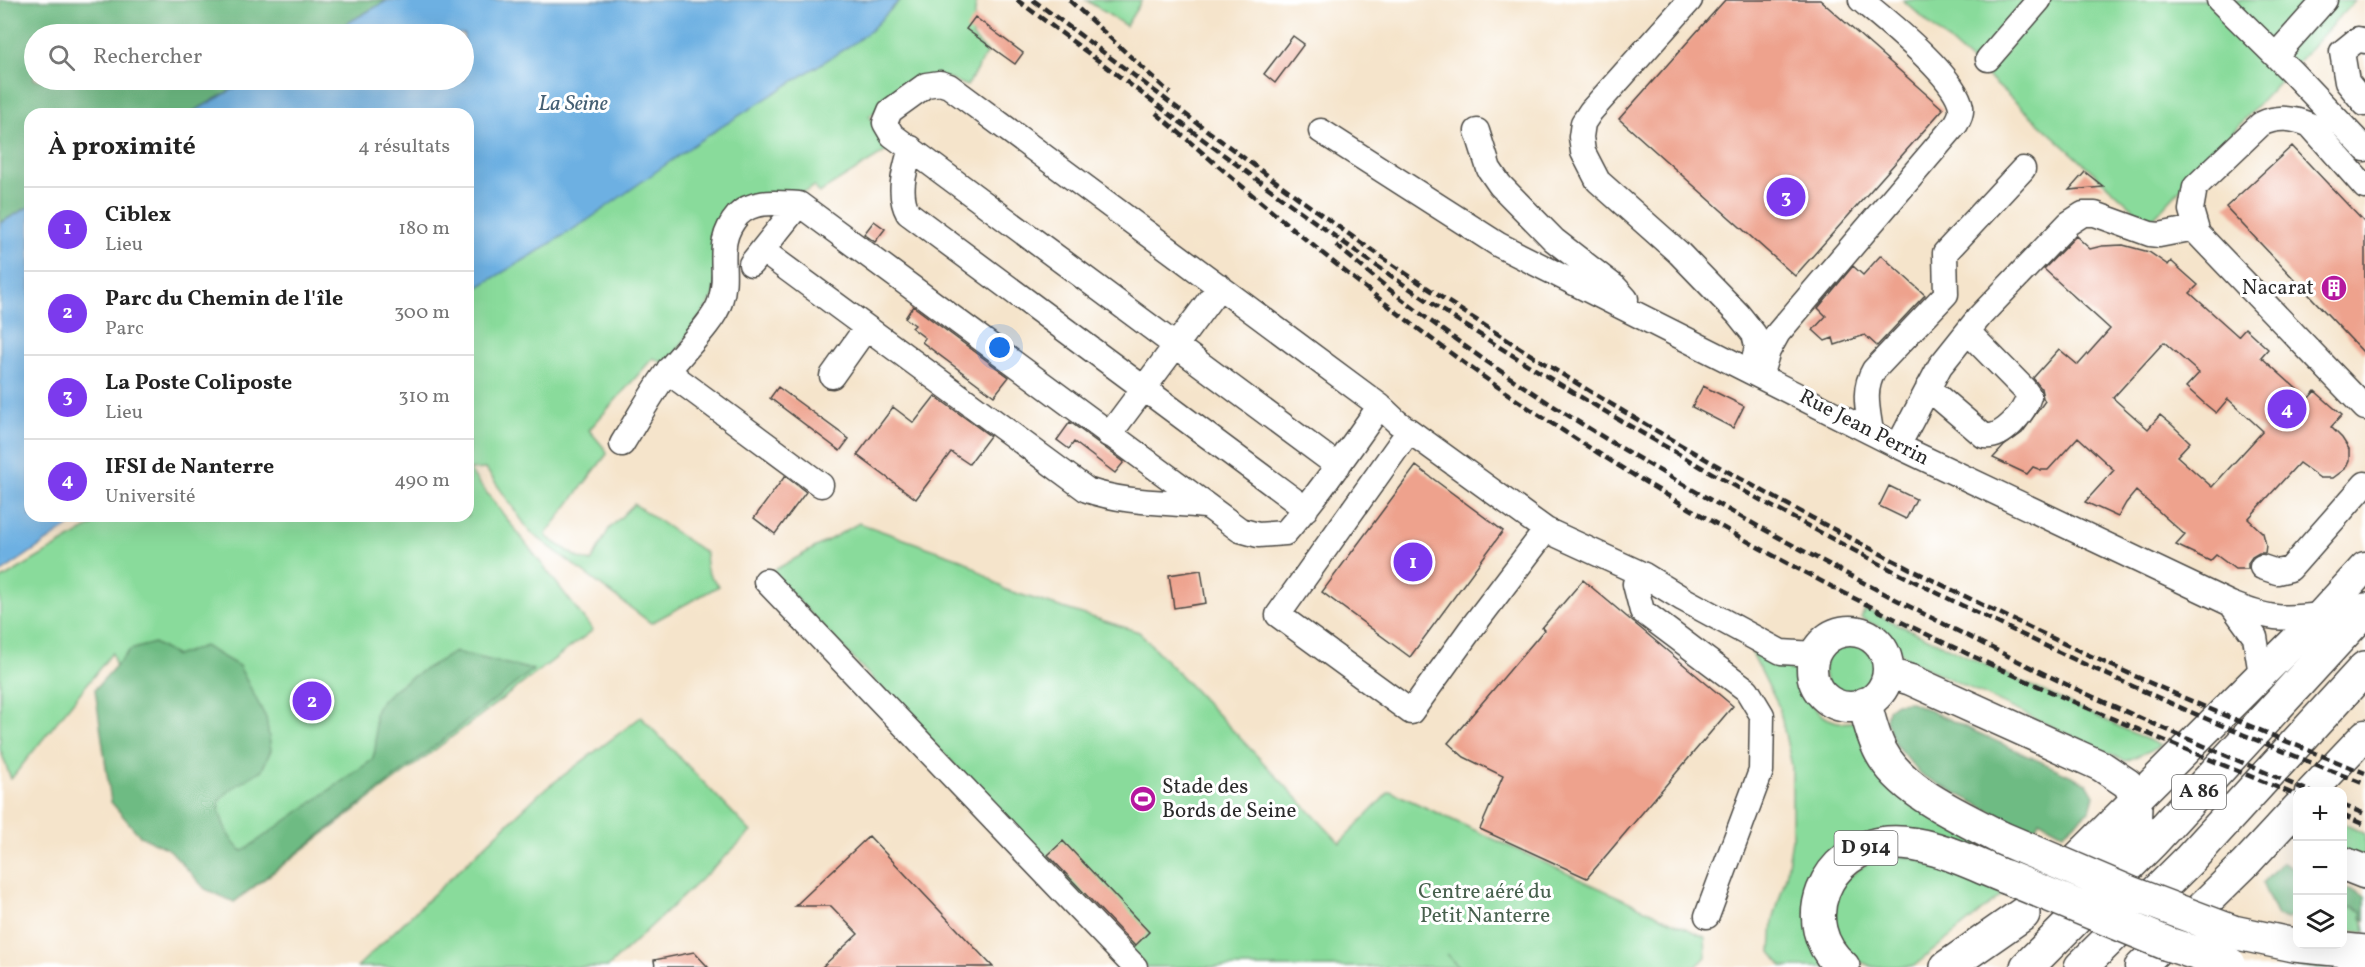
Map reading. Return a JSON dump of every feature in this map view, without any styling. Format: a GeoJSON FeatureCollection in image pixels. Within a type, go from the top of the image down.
{"type":"FeatureCollection","features":[{"type":"Feature","properties":{"kind":"highway","name":"A 86"},"geometry":{"type":"LineString","coordinates":[[2027,967],[2152,842],[2365,610]]}},
{"type":"Feature","properties":{"kind":"highway","name":"A 86"},"geometry":{"type":"LineString","coordinates":[[2081,967],[2190,860],[2365,668]]}},
{"type":"Feature","properties":{"kind":"highway"},"geometry":{"type":"LineString","coordinates":[[1865,704],[1875,739],[1882,754],[1895,770],[1935,802],[2001,838],[2130,893],[2233,932],[2294,945],[2365,952]]}},
{"type":"Feature","properties":{"kind":"highway"},"geometry":{"type":"LineString","coordinates":[[2006,967],[2126,845],[2134,830],[2135,799]]}},
{"type":"Feature","properties":{"kind":"highway","name":"D 914"},"geometry":{"type":"LineString","coordinates":[[1843,967],[1832,957],[1823,941],[1818,911],[1825,884],[1842,861],[1856,851],[1889,843],[1914,845],[1941,852],[2168,944],[2235,966]]}},
{"type":"Feature","properties":{"kind":"highway"},"geometry":{"type":"LineString","coordinates":[[2347,865],[2365,872]]}},
{"type":"Feature","properties":{"kind":"highway"},"geometry":{"type":"LineString","coordinates":[[1947,967],[2023,914]]}},
{"type":"Feature","properties":{"kind":"main road"},"geometry":{"type":"LineString","coordinates":[[1973,967],[2135,799],[2321,615],[2365,567]]}},
{"type":"Feature","properties":{"kind":"main road"},"geometry":{"type":"LineString","coordinates":[[1846,631],[1860,632],[1872,638],[1882,647],[1887,659],[1888,673],[1881,691],[1865,704],[1852,707],[1828,700],[1813,679],[1812,666],[1815,654],[1822,642],[1833,634],[1846,631]]}},
{"type":"Feature","properties":{"kind":"main road"},"geometry":{"type":"LineString","coordinates":[[1888,673],[1911,680],[2101,765],[2128,784],[2135,799]]}},
{"type":"Feature","properties":{"kind":"main road"},"geometry":{"type":"LineString","coordinates":[[2316,787],[2365,735]]}},
{"type":"Feature","properties":{"kind":"main road"},"geometry":{"type":"LineString","coordinates":[[2140,967],[2246,864],[2293,812]]}},
{"type":"Feature","properties":{"kind":"street"},"geometry":{"type":"LineString","coordinates":[[1690,0],[1591,111],[1583,123],[1583,152],[1598,181],[1679,253],[1738,314],[1754,334],[1757,346],[1756,374]]}},
{"type":"Feature","properties":{"kind":"street"},"geometry":{"type":"LineString","coordinates":[[1756,374],[1778,333],[1956,124],[1960,116],[1961,108],[1957,96],[1942,74],[1861,0]]}},
{"type":"Feature","properties":{"kind":"street"},"geometry":{"type":"LineString","coordinates":[[1988,59],[2039,0]]}},
{"type":"Feature","properties":{"kind":"street"},"geometry":{"type":"LineString","coordinates":[[2219,0],[2284,63],[2365,149]]}},
{"type":"Feature","properties":{"kind":"street"},"geometry":{"type":"LineString","coordinates":[[2284,63],[2325,0]]}},
{"type":"Feature","properties":{"kind":"street"},"geometry":{"type":"LineString","coordinates":[[2365,41],[2358,39],[2342,52],[2348,82],[2365,104]]}},
{"type":"Feature","properties":{"kind":"street"},"geometry":{"type":"LineString","coordinates":[[1338,466],[892,135],[885,123],[890,111],[926,85],[940,83],[949,86],[1380,406],[1403,427],[1553,534],[1644,575],[1683,599],[1781,652],[1815,654]]}},
{"type":"Feature","properties":{"kind":"street"},"geometry":{"type":"LineString","coordinates":[[2365,187],[2310,125],[2298,120],[2271,119],[2261,124],[2195,187],[2191,210],[2198,234],[2365,408]]}},
{"type":"Feature","properties":{"kind":"street","name":"Rue Jean Perrin"},"geometry":{"type":"LineString","coordinates":[[1321,131],[1499,245],[1898,446],[2232,604],[2262,616],[2287,619],[2321,615]]}},
{"type":"Feature","properties":{"kind":"street"},"geometry":{"type":"LineString","coordinates":[[1477,131],[1489,169],[1500,185],[1554,240],[1616,288],[1642,316]]}},
{"type":"Feature","properties":{"kind":"street"},"geometry":{"type":"LineString","coordinates":[[911,148],[905,168],[902,192],[902,202],[908,213],[1306,509]]}},
{"type":"Feature","properties":{"kind":"street"},"geometry":{"type":"LineString","coordinates":[[1871,432],[1866,389],[1868,380],[1874,370],[1946,294],[1945,253],[2023,168]]}},
{"type":"Feature","properties":{"kind":"street"},"geometry":{"type":"LineString","coordinates":[[622,444],[669,369],[718,309],[724,291],[722,248],[727,232],[740,214],[757,204],[799,204],[1205,506],[1240,530],[1258,536],[1285,533],[1306,509],[1380,406]]}},
{"type":"Feature","properties":{"kind":"street"},"geometry":{"type":"LineString","coordinates":[[799,204],[757,258],[866,328],[1087,490],[1122,498],[1205,506]]}},
{"type":"Feature","properties":{"kind":"street"},"geometry":{"type":"LineString","coordinates":[[1898,446],[1940,366],[1980,316],[2069,223],[2083,214],[2095,214],[2150,234],[2159,235],[2195,228]]}},
{"type":"Feature","properties":{"kind":"street"},"geometry":{"type":"LineString","coordinates":[[1109,435],[1220,286]]}},
{"type":"Feature","properties":{"kind":"street"},"geometry":{"type":"LineString","coordinates":[[832,376],[866,328]]}},
{"type":"Feature","properties":{"kind":"street"},"geometry":{"type":"LineString","coordinates":[[1928,388],[1984,436],[1992,437],[2002,432],[2026,407],[2029,396],[2024,389],[1968,332]]}},
{"type":"Feature","properties":{"kind":"street"},"geometry":{"type":"LineString","coordinates":[[669,369],[679,380],[821,485]]}},
{"type":"Feature","properties":{"kind":"street"},"geometry":{"type":"LineString","coordinates":[[1403,427],[1278,615],[1412,712],[1470,630],[1499,616],[1553,534]]}},
{"type":"Feature","properties":{"kind":"street"},"geometry":{"type":"LineString","coordinates":[[2262,567],[2277,572],[2290,569],[2365,484]]}},
{"type":"Feature","properties":{"kind":"street"},"geometry":{"type":"LineString","coordinates":[[1644,575],[1635,584],[1642,611],[1748,690],[1762,715],[1761,771],[1707,916]]}},
{"type":"Feature","properties":{"kind":"street"},"geometry":{"type":"LineString","coordinates":[[766,581],[1135,967]]}},
{"type":"Feature","properties":{"kind":"street","name":"Rue Jean Perrin"},"geometry":{"type":"LineString","coordinates":[[2232,604],[2255,637],[2261,675]]}},
{"type":"Feature","properties":{"kind":"green space"},"geometry":{"type":"Polygon","coordinates":[[[0,0],[388,0],[346,24],[24,24],[24,90],[231,90],[200,108],[24,108],[24,209],[0,223],[0,0]]]}},
{"type":"Feature","properties":{"kind":"green space"},"geometry":{"type":"Polygon","coordinates":[[[900,0],[976,0],[973,37],[987,52],[967,86],[936,74],[869,116],[890,149],[819,193],[814,186],[807,191],[740,205],[714,296],[668,365],[653,358],[589,430],[607,454],[546,534],[548,538],[579,558],[591,562],[609,529],[634,504],[706,553],[708,571],[719,586],[651,623],[530,532],[486,469],[474,470],[474,282],[893,8],[900,0]]]}},
{"type":"Feature","properties":{"kind":"green space"},"geometry":{"type":"Polygon","coordinates":[[[1086,0],[1142,0],[1126,26],[1086,0]]]}},
{"type":"Feature","properties":{"kind":"green space"},"geometry":{"type":"Polygon","coordinates":[[[1903,0],[2355,0],[2149,223],[1903,0]]]}},
{"type":"Feature","properties":{"kind":"green space"},"geometry":{"type":"Polygon","coordinates":[[[474,476],[593,630],[234,902],[163,832],[112,653],[11,779],[0,749],[0,580],[98,522],[474,522],[474,476]]]}},
{"type":"Feature","properties":{"kind":"green space","name":"Stade des Bords de Seine"},"geometry":{"type":"Polygon","coordinates":[[[859,523],[963,560],[1006,590],[1139,632],[1340,843],[1390,791],[1705,937],[1706,957],[1696,967],[1459,967],[1446,954],[1458,967],[1147,967],[771,572],[859,523]]]}},
{"type":"Feature","properties":{"kind":"green space"},"geometry":{"type":"Polygon","coordinates":[[[1865,609],[2161,746],[2126,761],[1905,658],[1883,629],[1861,618],[1865,609]]]}},
{"type":"Feature","properties":{"kind":"green space"},"geometry":{"type":"Polygon","coordinates":[[[154,643],[176,656],[204,646],[239,666],[266,718],[271,750],[262,770],[231,789],[219,801],[220,814],[226,829],[234,843],[243,851],[372,760],[376,743],[375,714],[379,705],[397,688],[422,671],[455,652],[533,670],[234,902],[205,889],[170,850],[140,836],[111,802],[95,689],[130,650],[154,643]]]}},
{"type":"Feature","properties":{"kind":"green space"},"geometry":{"type":"Polygon","coordinates":[[[1845,644],[1855,644],[1864,648],[1872,656],[1876,670],[1872,684],[1864,692],[1855,696],[1845,696],[1836,692],[1828,684],[1824,675],[1824,665],[1828,656],[1836,648],[1845,644]]]}},
{"type":"Feature","properties":{"kind":"green space"},"geometry":{"type":"Polygon","coordinates":[[[1751,651],[1793,669],[1809,700],[1823,716],[1833,721],[1857,721],[1871,745],[2039,863],[2028,873],[1836,848],[1826,967],[1783,967],[1771,952],[1773,921],[1786,876],[1792,839],[1792,766],[1779,707],[1751,651]]]}},
{"type":"Feature","properties":{"kind":"green space"},"geometry":{"type":"Polygon","coordinates":[[[1911,702],[2087,783],[2094,795],[2090,810],[2063,833],[2039,820],[2035,829],[2014,823],[1921,775],[1895,744],[1886,720],[1888,709],[1896,703],[1911,702]]]}},
{"type":"Feature","properties":{"kind":"green space"},"geometry":{"type":"Polygon","coordinates":[[[641,717],[751,832],[608,967],[357,967],[540,793],[641,717]]]}},
{"type":"Feature","properties":{"kind":"green space"},"geometry":{"type":"Polygon","coordinates":[[[2347,825],[2365,834],[2365,860],[2347,853],[2347,825]]]}},
{"type":"Feature","properties":{"kind":"green space"},"geometry":{"type":"Polygon","coordinates":[[[1879,854],[1911,857],[2003,894],[1914,966],[1873,967],[1849,957],[1830,912],[1840,884],[1879,854]]]}},
{"type":"Feature","properties":{"kind":"green space"},"geometry":{"type":"Polygon","coordinates":[[[2282,862],[2293,867],[2293,915],[2288,919],[2277,916],[2262,883],[2282,862]]]}},
{"type":"Feature","properties":{"kind":"green space"},"geometry":{"type":"Polygon","coordinates":[[[2347,889],[2365,896],[2365,920],[2362,918],[2362,911],[2352,907],[2347,910],[2347,889]]]}},
{"type":"Feature","properties":{"kind":"green space"},"geometry":{"type":"Polygon","coordinates":[[[2352,907],[2362,911],[2365,932],[2347,930],[2347,910],[2352,907]]]}},
{"type":"Feature","properties":{"kind":"green space"},"geometry":{"type":"Polygon","coordinates":[[[2210,932],[2365,967],[2301,967],[2226,949],[2210,932]]]}},
{"type":"Feature","properties":{"kind":"water","name":"La Seine"},"geometry":{"type":"Polygon","coordinates":[[[388,0],[900,0],[871,30],[854,43],[699,141],[588,220],[474,289],[474,108],[200,108],[231,90],[474,90],[474,24],[346,24],[388,0]]]}},
{"type":"Feature","properties":{"kind":"water"},"geometry":{"type":"Polygon","coordinates":[[[24,209],[24,522],[75,522],[0,573],[0,223],[24,209]]]}},
{"type":"Feature","properties":{"kind":"building"},"geometry":{"type":"Polygon","coordinates":[[[1725,0],[1820,0],[1943,109],[1795,276],[1619,119],[1725,0]]]}},
{"type":"Feature","properties":{"kind":"building"},"geometry":{"type":"Polygon","coordinates":[[[975,17],[1023,53],[1015,64],[966,29],[975,17]]]}},
{"type":"Feature","properties":{"kind":"building"},"geometry":{"type":"Polygon","coordinates":[[[1293,36],[1304,44],[1275,83],[1264,74],[1293,36]]]}},
{"type":"Feature","properties":{"kind":"building","name":"Nacarat"},"geometry":{"type":"Polygon","coordinates":[[[2292,146],[2365,223],[2365,354],[2226,207],[2292,146]]]}},
{"type":"Feature","properties":{"kind":"building"},"geometry":{"type":"Polygon","coordinates":[[[2085,172],[2104,187],[2069,190],[2085,172]]]}},
{"type":"Feature","properties":{"kind":"building"},"geometry":{"type":"Polygon","coordinates":[[[874,221],[885,229],[875,242],[864,234],[874,221]]]}},
{"type":"Feature","properties":{"kind":"building"},"geometry":{"type":"Polygon","coordinates":[[[2076,236],[2090,249],[2123,245],[2149,252],[2168,265],[2171,261],[2198,285],[2190,293],[2238,336],[2245,328],[2268,349],[2261,357],[2308,399],[2315,391],[2342,415],[2331,427],[2349,449],[2349,460],[2345,469],[2333,478],[2320,478],[2299,463],[2248,519],[2263,533],[2266,545],[2265,553],[2252,557],[2248,563],[2248,569],[2235,569],[2216,555],[2210,561],[2176,545],[2185,535],[2136,491],[2118,517],[2085,502],[2114,470],[2078,437],[2048,470],[2033,467],[2027,474],[1993,458],[2004,446],[2022,433],[2045,401],[2041,388],[2033,378],[2059,349],[2078,365],[2110,329],[2044,269],[2076,236]],[[2164,342],[2113,398],[2148,429],[2160,415],[2171,424],[2190,442],[2177,456],[2212,487],[2263,431],[2228,399],[2216,413],[2186,387],[2199,373],[2164,342]]]}},
{"type":"Feature","properties":{"kind":"building"},"geometry":{"type":"Polygon","coordinates":[[[1881,255],[1925,295],[1877,346],[1865,335],[1835,345],[1833,338],[1825,341],[1813,330],[1826,316],[1818,308],[1853,266],[1863,275],[1881,255]]]}},
{"type":"Feature","properties":{"kind":"building"},"geometry":{"type":"Polygon","coordinates":[[[913,306],[1009,377],[994,396],[922,342],[925,338],[912,328],[915,325],[905,318],[913,306]]]}},
{"type":"Feature","properties":{"kind":"building"},"geometry":{"type":"Polygon","coordinates":[[[1703,386],[1744,406],[1733,428],[1692,407],[1703,386]]]}},
{"type":"Feature","properties":{"kind":"building"},"geometry":{"type":"Polygon","coordinates":[[[778,387],[849,439],[840,451],[770,398],[778,387]]]}},
{"type":"Feature","properties":{"kind":"building"},"geometry":{"type":"Polygon","coordinates":[[[935,396],[990,436],[969,464],[951,452],[916,499],[857,455],[893,407],[914,423],[935,396]]]}},
{"type":"Feature","properties":{"kind":"building"},"geometry":{"type":"Polygon","coordinates":[[[1070,422],[1124,462],[1115,473],[1074,442],[1069,449],[1057,440],[1070,422]]]}},
{"type":"Feature","properties":{"kind":"building"},"geometry":{"type":"Polygon","coordinates":[[[1416,466],[1503,531],[1410,657],[1322,592],[1416,466]]]}},
{"type":"Feature","properties":{"kind":"building"},"geometry":{"type":"Polygon","coordinates":[[[785,476],[806,492],[775,534],[754,518],[785,476]]]}},
{"type":"Feature","properties":{"kind":"building"},"geometry":{"type":"Polygon","coordinates":[[[1889,486],[1916,499],[1906,519],[1879,506],[1889,486]]]}},
{"type":"Feature","properties":{"kind":"building"},"geometry":{"type":"Polygon","coordinates":[[[1201,570],[1206,603],[1174,608],[1169,575],[1201,570]]]}},
{"type":"Feature","properties":{"kind":"building"},"geometry":{"type":"Polygon","coordinates":[[[1583,580],[1733,706],[1587,878],[1480,829],[1503,776],[1464,757],[1448,743],[1544,630],[1542,628],[1583,580]]]}},
{"type":"Feature","properties":{"kind":"building"},"geometry":{"type":"Polygon","coordinates":[[[869,836],[993,967],[822,967],[858,934],[831,906],[795,906],[869,836]]]}},
{"type":"Feature","properties":{"kind":"building"},"geometry":{"type":"Polygon","coordinates":[[[1063,841],[1149,932],[1135,946],[1048,855],[1063,841]]]}},
{"type":"Feature","properties":{"kind":"building"},"geometry":{"type":"Polygon","coordinates":[[[694,952],[708,967],[655,967],[654,960],[694,952]]]}},
{"type":"Feature","properties":{"kind":"railway"},"geometry":{"type":"LineString","coordinates":[[1017,0],[1281,197],[1389,274],[1513,355],[1654,440],[1804,524],[1961,605],[2201,717],[2365,784]]}},
{"type":"Feature","properties":{"kind":"railway"},"geometry":{"type":"LineString","coordinates":[[1033,0],[1282,186],[1384,258],[1545,364],[1658,431],[1772,496],[2005,616],[2244,724],[2365,773]]}},
{"type":"Feature","properties":{"kind":"railway"},"geometry":{"type":"LineString","coordinates":[[1069,0],[1170,93]]}},
{"type":"Feature","properties":{"kind":"railway"},"geometry":{"type":"LineString","coordinates":[[1156,113],[1342,269],[1437,343],[1536,413],[1699,514],[1811,576],[1925,634],[2139,730],[2293,794]]}},
{"type":"Feature","properties":{"kind":"railway"},"geometry":{"type":"LineString","coordinates":[[1336,245],[1442,330],[1497,369],[1553,406],[1669,476],[1787,542],[2038,671],[2299,787]]}},
{"type":"Feature","properties":{"kind":"railway"},"geometry":{"type":"LineString","coordinates":[[2347,807],[2365,814]]}},
{"type":"Feature","properties":{"kind":"railway"},"geometry":{"type":"LineString","coordinates":[[2347,817],[2365,825]]}},
{"type":"Feature","properties":{"kind":"place","name":"La Poste Coliposte"},"geometry":{"type":"Point","coordinates":[1786,197]}},
{"type":"Feature","properties":{"kind":"place","name":"Nacarat"},"geometry":{"type":"Point","coordinates":[2334,288]}},
{"type":"Feature","properties":{"kind":"place","name":"IFSI de Nanterre"},"geometry":{"type":"Point","coordinates":[2287,409]}},
{"type":"Feature","properties":{"kind":"place","name":"Ciblex"},"geometry":{"type":"Point","coordinates":[1413,562]}},
{"type":"Feature","properties":{"kind":"place","name":"Parc du Chemin de l'île"},"geometry":{"type":"Point","coordinates":[312,701]}},
{"type":"Feature","properties":{"kind":"place","name":"Stade des Bords de Seine"},"geometry":{"type":"Point","coordinates":[1143,799]}},
{"type":"Feature","properties":{"kind":"park label","name":"Centre aéré du Petit Nanterre"},"geometry":{"type":"Point","coordinates":[1485,904]}}]}
